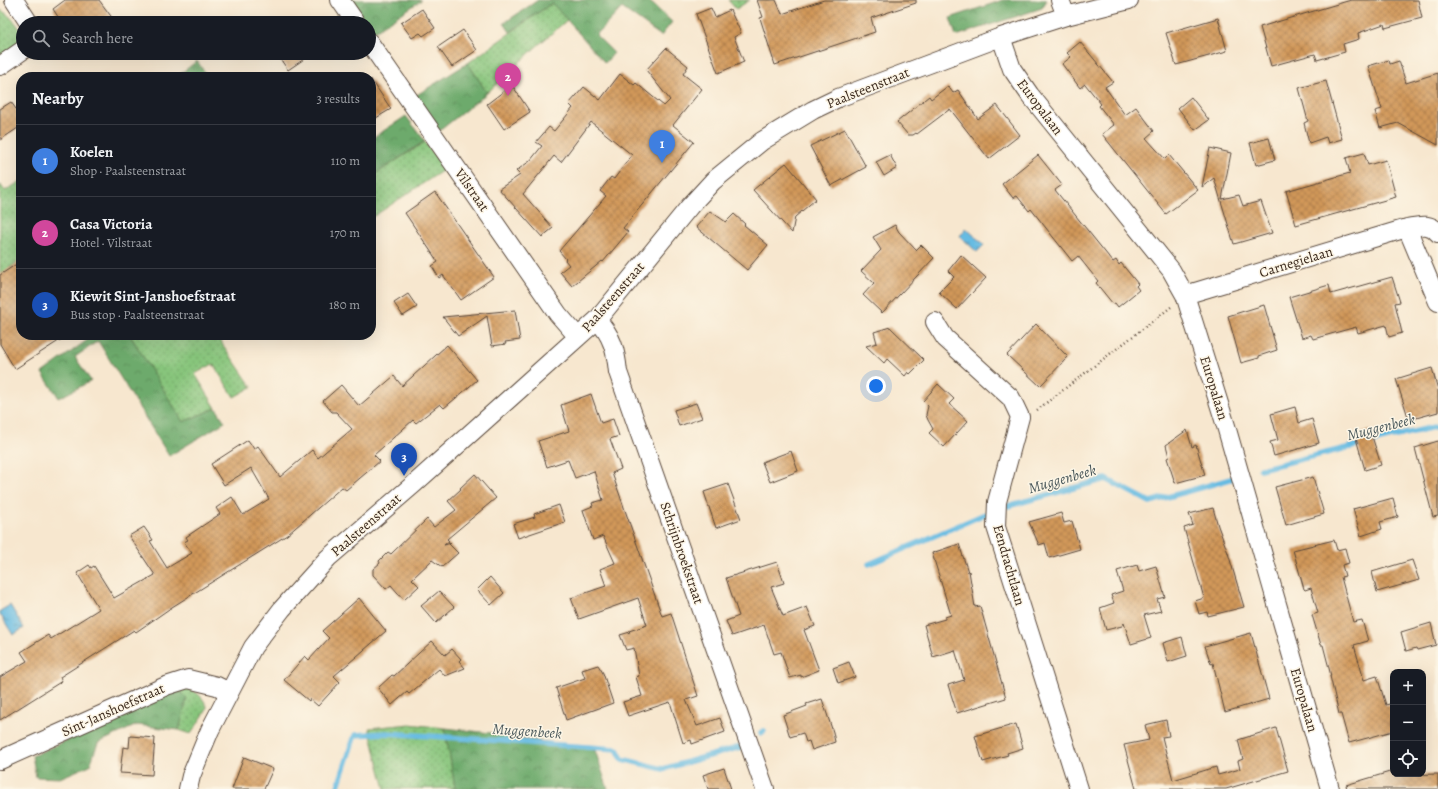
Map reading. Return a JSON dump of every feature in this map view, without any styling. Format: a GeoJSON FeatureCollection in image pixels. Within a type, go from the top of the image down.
{"type":"FeatureCollection","features":[{"type":"Feature","properties":{"kind":"street"},"geometry":{"type":"LineString","coordinates":[[14,0],[24,16]]}},
{"type":"Feature","properties":{"kind":"street"},"geometry":{"type":"LineString","coordinates":[[340,0],[351,16]]}},
{"type":"Feature","properties":{"kind":"street","name":"Paalsteenstraat"},"geometry":{"type":"LineString","coordinates":[[188,789],[191,776],[210,730],[229,692],[254,647],[282,608],[328,558],[414,484],[597,320],[713,180],[762,140],[813,110],[838,98],[1001,37],[1063,8],[1129,0]]}},
{"type":"Feature","properties":{"kind":"street","name":"Europalaan"},"geometry":{"type":"LineString","coordinates":[[1001,37],[1012,70],[1030,95],[1171,270],[1185,295],[1228,434],[1330,789]]}},
{"type":"Feature","properties":{"kind":"street","name":"Vilstraat"},"geometry":{"type":"LineString","coordinates":[[376,52],[558,314],[578,337]]}},
{"type":"Feature","properties":{"kind":"street"},"geometry":{"type":"LineString","coordinates":[[0,66],[16,55]]}},
{"type":"Feature","properties":{"kind":"street","name":"Carnegielaan"},"geometry":{"type":"LineString","coordinates":[[1185,295],[1407,228],[1425,224],[1435,229],[1438,233]]}},
{"type":"Feature","properties":{"kind":"street"},"geometry":{"type":"LineString","coordinates":[[1407,228],[1438,302]]}},
{"type":"Feature","properties":{"kind":"street","name":"Schrijnbroekstraat"},"geometry":{"type":"LineString","coordinates":[[597,320],[604,327],[616,350],[618,372],[765,789]]}},
{"type":"Feature","properties":{"kind":"street"},"geometry":{"type":"LineString","coordinates":[[935,322],[945,338],[1011,398],[1020,417]]}},
{"type":"Feature","properties":{"kind":"street","name":"Eendrachtlaan"},"geometry":{"type":"LineString","coordinates":[[1020,417],[997,502],[996,527],[1079,789]]}},
{"type":"Feature","properties":{"kind":"street","name":"Sint-Janshoefstraat"},"geometry":{"type":"LineString","coordinates":[[0,760],[166,686],[181,681],[188,679],[203,682],[217,686],[229,692]]}},
{"type":"Feature","properties":{"kind":"path"},"geometry":{"type":"LineString","coordinates":[[1020,417],[1040,408],[1185,295]]}},
{"type":"Feature","properties":{"kind":"green space"},"geometry":{"type":"Polygon","coordinates":[[[348,0],[422,0],[376,30],[376,16],[360,16],[348,0]]]}},
{"type":"Feature","properties":{"kind":"green space"},"geometry":{"type":"Polygon","coordinates":[[[538,0],[648,0],[672,22],[661,36],[622,8],[596,35],[614,53],[605,63],[552,3],[510,32],[504,23],[538,0]]]}},
{"type":"Feature","properties":{"kind":"green space"},"geometry":{"type":"Polygon","coordinates":[[[728,0],[750,0],[736,9],[728,0]]]}},
{"type":"Feature","properties":{"kind":"green space"},"geometry":{"type":"Polygon","coordinates":[[[1003,0],[1047,0],[1042,8],[956,36],[950,18],[1003,0]]]}},
{"type":"Feature","properties":{"kind":"green space"},"geometry":{"type":"Polygon","coordinates":[[[552,3],[567,20],[487,93],[468,63],[552,3]]]}},
{"type":"Feature","properties":{"kind":"green space"},"geometry":{"type":"Polygon","coordinates":[[[0,10],[16,24],[16,45],[0,56],[0,10]]]}},
{"type":"Feature","properties":{"kind":"green space"},"geometry":{"type":"Polygon","coordinates":[[[197,61],[205,72],[183,72],[197,61]]]}},
{"type":"Feature","properties":{"kind":"green space"},"geometry":{"type":"Polygon","coordinates":[[[468,63],[487,93],[438,132],[415,96],[468,63]]]}},
{"type":"Feature","properties":{"kind":"green space"},"geometry":{"type":"Polygon","coordinates":[[[406,116],[425,141],[376,174],[376,136],[406,116]]]}},
{"type":"Feature","properties":{"kind":"green space"},"geometry":{"type":"Polygon","coordinates":[[[425,142],[445,169],[376,215],[376,174],[425,142]]]}},
{"type":"Feature","properties":{"kind":"green space"},"geometry":{"type":"Polygon","coordinates":[[[0,184],[5,191],[16,184],[16,263],[0,274],[0,184]]]}},
{"type":"Feature","properties":{"kind":"green space"},"geometry":{"type":"Polygon","coordinates":[[[87,340],[133,340],[183,422],[216,408],[225,422],[169,456],[98,341],[75,357],[91,381],[59,398],[42,373],[87,340]]]}},
{"type":"Feature","properties":{"kind":"green space"},"geometry":{"type":"Polygon","coordinates":[[[133,340],[219,340],[252,387],[234,397],[213,364],[195,374],[216,408],[183,422],[133,340]]]}},
{"type":"Feature","properties":{"kind":"green space"},"geometry":{"type":"Polygon","coordinates":[[[184,689],[192,690],[198,694],[207,706],[206,711],[191,734],[179,730],[187,698],[176,691],[184,689]]]}},
{"type":"Feature","properties":{"kind":"green space"},"geometry":{"type":"Polygon","coordinates":[[[176,691],[181,692],[187,698],[179,730],[137,725],[98,743],[90,765],[60,778],[36,777],[32,756],[176,691]]]}},
{"type":"Feature","properties":{"kind":"green space"},"geometry":{"type":"Polygon","coordinates":[[[410,724],[445,728],[455,788],[385,789],[369,728],[410,724]]]}},
{"type":"Feature","properties":{"kind":"green space"},"geometry":{"type":"Polygon","coordinates":[[[445,728],[491,733],[595,750],[608,789],[451,789],[455,788],[445,728]]]}},
{"type":"Feature","properties":{"kind":"water"},"geometry":{"type":"Polygon","coordinates":[[[966,228],[984,245],[977,252],[960,236],[966,228]]]}},
{"type":"Feature","properties":{"kind":"water"},"geometry":{"type":"Polygon","coordinates":[[[10,605],[24,628],[13,635],[0,614],[0,611],[10,605]]]}},
{"type":"Feature","properties":{"kind":"building"},"geometry":{"type":"Polygon","coordinates":[[[65,0],[99,0],[111,16],[58,16],[53,9],[65,0]]]}},
{"type":"Feature","properties":{"kind":"building"},"geometry":{"type":"Polygon","coordinates":[[[757,0],[776,0],[782,14],[824,0],[916,0],[916,3],[871,18],[875,32],[775,65],[760,18],[763,17],[757,0]]]}},
{"type":"Feature","properties":{"kind":"building"},"geometry":{"type":"Polygon","coordinates":[[[1351,0],[1418,0],[1422,18],[1385,28],[1384,24],[1358,33],[1359,39],[1343,44],[1345,52],[1317,60],[1315,54],[1271,66],[1260,27],[1351,0]]]}},
{"type":"Feature","properties":{"kind":"building"},"geometry":{"type":"Polygon","coordinates":[[[711,8],[715,17],[730,10],[741,33],[734,37],[744,62],[718,73],[696,14],[711,8]]]}},
{"type":"Feature","properties":{"kind":"building"},"geometry":{"type":"Polygon","coordinates":[[[422,9],[435,28],[423,36],[420,33],[412,38],[401,23],[422,9]]]}},
{"type":"Feature","properties":{"kind":"building"},"geometry":{"type":"Polygon","coordinates":[[[1218,18],[1227,51],[1176,65],[1166,33],[1218,18]]]}},
{"type":"Feature","properties":{"kind":"building"},"geometry":{"type":"Polygon","coordinates":[[[463,30],[477,50],[452,67],[438,47],[463,30]]]}},
{"type":"Feature","properties":{"kind":"building"},"geometry":{"type":"Polygon","coordinates":[[[1080,42],[1113,82],[1105,87],[1125,115],[1136,107],[1154,131],[1146,138],[1165,159],[1169,155],[1198,190],[1166,214],[1102,134],[1114,125],[1099,106],[1101,104],[1085,84],[1080,88],[1062,64],[1071,57],[1067,53],[1080,42]]]}},
{"type":"Feature","properties":{"kind":"building"},"geometry":{"type":"Polygon","coordinates":[[[666,48],[688,66],[683,74],[702,89],[673,125],[694,142],[623,228],[628,232],[603,262],[602,261],[572,286],[560,272],[569,265],[559,251],[606,196],[600,191],[611,177],[614,179],[632,155],[591,122],[561,162],[554,156],[523,194],[553,228],[542,237],[499,189],[520,175],[516,171],[530,161],[542,146],[536,142],[549,127],[554,131],[573,108],[569,104],[584,87],[600,100],[620,74],[634,85],[636,83],[664,106],[670,100],[646,70],[666,48]]]}},
{"type":"Feature","properties":{"kind":"building"},"geometry":{"type":"Polygon","coordinates":[[[281,60],[303,60],[288,70],[281,60]]]}},
{"type":"Feature","properties":{"kind":"building"},"geometry":{"type":"Polygon","coordinates":[[[1389,60],[1390,64],[1399,61],[1406,83],[1438,73],[1438,145],[1398,123],[1380,128],[1375,111],[1382,109],[1368,66],[1389,60]]]}},
{"type":"Feature","properties":{"kind":"building"},"geometry":{"type":"Polygon","coordinates":[[[1326,81],[1342,139],[1328,143],[1326,137],[1309,143],[1304,123],[1308,121],[1299,88],[1326,81]]]}},
{"type":"Feature","properties":{"kind":"building"},"geometry":{"type":"Polygon","coordinates":[[[512,85],[530,112],[504,129],[487,104],[512,85]]]}},
{"type":"Feature","properties":{"kind":"building"},"geometry":{"type":"Polygon","coordinates":[[[376,86],[391,109],[376,118],[376,86]]]}},
{"type":"Feature","properties":{"kind":"building"},"geometry":{"type":"Polygon","coordinates":[[[948,86],[953,93],[958,90],[978,119],[997,105],[1020,135],[989,159],[950,109],[917,134],[908,135],[897,122],[929,96],[931,99],[948,86]]]}},
{"type":"Feature","properties":{"kind":"building"},"geometry":{"type":"Polygon","coordinates":[[[1191,97],[1209,120],[1195,130],[1178,108],[1191,97]]]}},
{"type":"Feature","properties":{"kind":"building"},"geometry":{"type":"Polygon","coordinates":[[[11,102],[16,109],[16,129],[0,140],[0,109],[11,102]]]}},
{"type":"Feature","properties":{"kind":"building"},"geometry":{"type":"Polygon","coordinates":[[[845,129],[866,167],[831,186],[810,146],[845,129]]]}},
{"type":"Feature","properties":{"kind":"building"},"geometry":{"type":"Polygon","coordinates":[[[1269,138],[1275,160],[1256,165],[1250,143],[1269,138]]]}},
{"type":"Feature","properties":{"kind":"building"},"geometry":{"type":"Polygon","coordinates":[[[1210,148],[1231,153],[1222,199],[1239,195],[1243,206],[1261,201],[1272,233],[1234,244],[1214,178],[1202,187],[1210,148]]]}},
{"type":"Feature","properties":{"kind":"building"},"geometry":{"type":"Polygon","coordinates":[[[1364,153],[1368,165],[1386,160],[1396,197],[1296,225],[1286,191],[1350,173],[1346,158],[1364,153]]]}},
{"type":"Feature","properties":{"kind":"building"},"geometry":{"type":"Polygon","coordinates":[[[890,155],[897,168],[884,176],[876,162],[890,155]]]}},
{"type":"Feature","properties":{"kind":"building"},"geometry":{"type":"Polygon","coordinates":[[[1038,155],[1062,185],[1055,190],[1113,262],[1116,260],[1119,265],[1121,263],[1138,284],[1136,286],[1139,290],[1118,307],[1115,303],[1113,304],[1096,283],[1098,281],[1078,256],[1072,261],[1031,209],[1029,211],[1017,196],[1013,198],[1002,184],[1038,155]]]}},
{"type":"Feature","properties":{"kind":"building"},"geometry":{"type":"Polygon","coordinates":[[[786,163],[816,199],[795,217],[792,233],[753,190],[786,163]]]}},
{"type":"Feature","properties":{"kind":"building"},"geometry":{"type":"Polygon","coordinates":[[[435,192],[494,277],[461,300],[443,275],[439,278],[432,266],[438,262],[405,213],[435,192]]]}},
{"type":"Feature","properties":{"kind":"building"},"geometry":{"type":"Polygon","coordinates":[[[710,211],[726,222],[734,214],[745,224],[744,225],[768,245],[747,270],[696,227],[710,211]]]}},
{"type":"Feature","properties":{"kind":"building"},"geometry":{"type":"Polygon","coordinates":[[[895,225],[899,232],[916,250],[921,245],[934,258],[882,313],[863,295],[874,283],[861,271],[881,250],[873,237],[895,225]]]}},
{"type":"Feature","properties":{"kind":"building"},"geometry":{"type":"Polygon","coordinates":[[[961,255],[986,278],[957,309],[939,292],[954,277],[948,271],[961,255]]]}},
{"type":"Feature","properties":{"kind":"building"},"geometry":{"type":"Polygon","coordinates":[[[16,264],[16,340],[60,340],[15,369],[0,344],[0,275],[16,264]]]}},
{"type":"Feature","properties":{"kind":"building"},"geometry":{"type":"Polygon","coordinates":[[[1392,277],[1400,302],[1395,303],[1402,333],[1389,337],[1386,325],[1358,333],[1356,327],[1313,339],[1311,335],[1302,338],[1289,297],[1329,285],[1331,294],[1392,277]]]}},
{"type":"Feature","properties":{"kind":"building"},"geometry":{"type":"Polygon","coordinates":[[[408,294],[417,307],[403,316],[394,303],[408,294]]]}},
{"type":"Feature","properties":{"kind":"building"},"geometry":{"type":"Polygon","coordinates":[[[1264,305],[1277,350],[1259,356],[1259,358],[1241,363],[1228,316],[1264,305]]]}},
{"type":"Feature","properties":{"kind":"building"},"geometry":{"type":"Polygon","coordinates":[[[515,310],[520,340],[492,346],[487,316],[458,336],[443,317],[515,310]]]}},
{"type":"Feature","properties":{"kind":"building"},"geometry":{"type":"Polygon","coordinates":[[[1036,324],[1068,357],[1040,386],[1007,355],[1036,324]]]}},
{"type":"Feature","properties":{"kind":"building"},"geometry":{"type":"Polygon","coordinates":[[[890,327],[924,360],[910,374],[908,372],[905,376],[887,359],[884,363],[866,346],[877,343],[874,332],[890,327]]]}},
{"type":"Feature","properties":{"kind":"building"},"geometry":{"type":"Polygon","coordinates":[[[447,345],[477,380],[462,393],[444,408],[440,404],[416,423],[413,420],[374,455],[380,461],[346,490],[342,487],[287,535],[172,607],[136,632],[134,630],[60,677],[62,681],[0,720],[0,677],[27,661],[21,652],[48,635],[51,639],[99,609],[77,573],[89,565],[91,568],[94,566],[114,598],[155,575],[129,536],[144,527],[153,540],[150,541],[167,568],[192,553],[184,542],[188,540],[186,537],[220,514],[216,508],[232,497],[243,515],[269,499],[251,468],[224,485],[211,464],[248,440],[254,449],[258,446],[280,477],[312,450],[318,458],[352,429],[336,412],[332,412],[323,401],[341,385],[359,406],[394,376],[402,386],[447,345]]]}},
{"type":"Feature","properties":{"kind":"building"},"geometry":{"type":"Polygon","coordinates":[[[1432,368],[1438,390],[1438,412],[1409,420],[1396,379],[1432,368]]]}},
{"type":"Feature","properties":{"kind":"building"},"geometry":{"type":"Polygon","coordinates":[[[938,384],[954,399],[949,404],[968,421],[944,447],[929,433],[933,429],[926,415],[928,406],[923,401],[938,384]]]}},
{"type":"Feature","properties":{"kind":"building"},"geometry":{"type":"Polygon","coordinates":[[[591,394],[601,423],[613,419],[619,436],[610,439],[621,469],[612,473],[662,616],[671,613],[698,696],[686,700],[697,726],[720,718],[725,732],[692,744],[691,740],[683,743],[670,702],[628,716],[623,702],[642,696],[636,677],[639,676],[634,648],[626,650],[620,635],[647,625],[638,598],[579,619],[571,598],[606,586],[600,569],[615,563],[603,536],[593,540],[583,510],[593,506],[592,503],[603,500],[594,471],[575,478],[568,460],[547,467],[538,441],[569,431],[561,405],[591,394]]]}},
{"type":"Feature","properties":{"kind":"building"},"geometry":{"type":"Polygon","coordinates":[[[696,403],[702,418],[679,426],[674,410],[696,403]]]}},
{"type":"Feature","properties":{"kind":"building"},"geometry":{"type":"Polygon","coordinates":[[[1295,407],[1299,423],[1312,419],[1319,443],[1274,456],[1270,442],[1278,440],[1271,414],[1295,407]]]}},
{"type":"Feature","properties":{"kind":"building"},"geometry":{"type":"Polygon","coordinates":[[[1187,430],[1192,447],[1196,445],[1205,475],[1175,483],[1167,458],[1169,457],[1166,445],[1187,430]]]}},
{"type":"Feature","properties":{"kind":"building"},"geometry":{"type":"Polygon","coordinates":[[[1370,430],[1381,465],[1365,470],[1355,435],[1370,430]]]}},
{"type":"Feature","properties":{"kind":"building"},"geometry":{"type":"Polygon","coordinates":[[[1438,441],[1438,516],[1433,517],[1415,448],[1438,441]]]}},
{"type":"Feature","properties":{"kind":"building"},"geometry":{"type":"Polygon","coordinates":[[[791,451],[798,471],[770,482],[762,462],[791,451]]]}},
{"type":"Feature","properties":{"kind":"building"},"geometry":{"type":"Polygon","coordinates":[[[475,474],[496,498],[447,539],[449,541],[444,545],[451,543],[449,544],[458,553],[442,567],[432,560],[412,579],[419,586],[404,600],[391,585],[386,589],[373,575],[373,569],[380,563],[379,561],[388,552],[391,554],[427,519],[434,527],[456,510],[448,501],[475,474]]]}},
{"type":"Feature","properties":{"kind":"building"},"geometry":{"type":"Polygon","coordinates":[[[1313,477],[1324,514],[1286,525],[1275,487],[1313,477]]]}},
{"type":"Feature","properties":{"kind":"building"},"geometry":{"type":"Polygon","coordinates":[[[728,484],[741,519],[716,528],[704,492],[728,484]]]}},
{"type":"Feature","properties":{"kind":"building"},"geometry":{"type":"Polygon","coordinates":[[[1393,498],[1398,517],[1380,522],[1382,529],[1361,536],[1353,509],[1393,498]]]}},
{"type":"Feature","properties":{"kind":"building"},"geometry":{"type":"Polygon","coordinates":[[[559,505],[565,522],[518,538],[513,524],[535,517],[534,514],[559,505]]]}},
{"type":"Feature","properties":{"kind":"building"},"geometry":{"type":"Polygon","coordinates":[[[1213,508],[1244,607],[1208,616],[1207,612],[1199,614],[1195,601],[1204,598],[1184,528],[1193,525],[1189,514],[1213,508]]]}},
{"type":"Feature","properties":{"kind":"building"},"geometry":{"type":"Polygon","coordinates":[[[1061,513],[1064,523],[1072,521],[1080,549],[1049,558],[1045,543],[1039,545],[1029,522],[1061,513]]]}},
{"type":"Feature","properties":{"kind":"building"},"geometry":{"type":"Polygon","coordinates":[[[1334,540],[1337,550],[1345,548],[1349,563],[1342,565],[1345,576],[1341,577],[1353,622],[1362,620],[1368,641],[1354,645],[1364,680],[1377,676],[1386,705],[1390,704],[1390,732],[1349,743],[1341,714],[1339,714],[1323,645],[1321,645],[1312,615],[1318,613],[1311,588],[1304,589],[1293,550],[1334,540]]]}},
{"type":"Feature","properties":{"kind":"building"},"geometry":{"type":"Polygon","coordinates":[[[959,544],[968,572],[969,571],[975,607],[980,606],[1006,698],[957,713],[948,685],[964,680],[955,650],[933,657],[924,625],[945,619],[945,617],[951,615],[932,553],[959,544]]]}},
{"type":"Feature","properties":{"kind":"building"},"geometry":{"type":"Polygon","coordinates":[[[1412,560],[1419,580],[1377,592],[1372,572],[1412,560]]]}},
{"type":"Feature","properties":{"kind":"building"},"geometry":{"type":"Polygon","coordinates":[[[777,562],[784,583],[771,587],[783,616],[807,607],[815,626],[804,630],[819,670],[801,677],[801,675],[790,678],[781,652],[774,654],[764,625],[732,636],[726,621],[739,616],[726,578],[777,562]]]}},
{"type":"Feature","properties":{"kind":"building"},"geometry":{"type":"Polygon","coordinates":[[[1137,565],[1139,571],[1156,566],[1165,597],[1157,599],[1161,611],[1144,615],[1151,638],[1131,644],[1124,623],[1122,626],[1106,630],[1100,608],[1114,603],[1111,595],[1123,591],[1117,571],[1137,565]]]}},
{"type":"Feature","properties":{"kind":"building"},"geometry":{"type":"Polygon","coordinates":[[[490,577],[504,593],[491,605],[477,590],[490,577]]]}},
{"type":"Feature","properties":{"kind":"building"},"geometry":{"type":"Polygon","coordinates":[[[439,591],[454,607],[436,623],[421,606],[439,591]]]}},
{"type":"Feature","properties":{"kind":"building"},"geometry":{"type":"Polygon","coordinates":[[[359,598],[386,631],[334,676],[340,682],[318,706],[310,699],[309,701],[284,680],[305,656],[309,660],[329,638],[322,631],[359,598]]]}},
{"type":"Feature","properties":{"kind":"building"},"geometry":{"type":"Polygon","coordinates":[[[1431,623],[1436,645],[1406,651],[1401,632],[1431,623]]]}},
{"type":"Feature","properties":{"kind":"building"},"geometry":{"type":"Polygon","coordinates":[[[1251,633],[1269,699],[1225,712],[1213,663],[1211,664],[1205,646],[1251,633]]]}},
{"type":"Feature","properties":{"kind":"building"},"geometry":{"type":"Polygon","coordinates":[[[1182,637],[1187,656],[1168,662],[1163,643],[1182,637]]]}},
{"type":"Feature","properties":{"kind":"building"},"geometry":{"type":"Polygon","coordinates":[[[432,641],[445,655],[452,649],[461,659],[459,661],[465,668],[445,676],[439,669],[409,694],[407,692],[392,705],[378,688],[392,675],[394,676],[432,641]]]}},
{"type":"Feature","properties":{"kind":"building"},"geometry":{"type":"Polygon","coordinates":[[[849,662],[855,677],[838,683],[833,668],[849,662]]]}},
{"type":"Feature","properties":{"kind":"building"},"geometry":{"type":"Polygon","coordinates":[[[598,665],[603,673],[613,703],[566,720],[556,688],[585,678],[582,670],[598,665]]]}},
{"type":"Feature","properties":{"kind":"building"},"geometry":{"type":"Polygon","coordinates":[[[822,699],[835,742],[812,750],[809,741],[806,742],[803,733],[790,737],[783,715],[807,706],[806,704],[822,699]]]}},
{"type":"Feature","properties":{"kind":"building"},"geometry":{"type":"Polygon","coordinates":[[[1166,720],[1169,736],[1162,737],[1173,780],[1216,767],[1218,775],[1240,769],[1238,761],[1243,759],[1238,740],[1276,728],[1288,771],[1226,789],[1136,789],[1124,745],[1149,740],[1145,725],[1166,720]]]}},
{"type":"Feature","properties":{"kind":"building"},"geometry":{"type":"Polygon","coordinates":[[[1016,724],[1023,748],[1007,753],[1008,755],[983,762],[975,736],[1016,724]]]}},
{"type":"Feature","properties":{"kind":"building"},"geometry":{"type":"Polygon","coordinates":[[[130,736],[155,738],[152,775],[120,773],[123,747],[129,748],[130,736]]]}},
{"type":"Feature","properties":{"kind":"building"},"geometry":{"type":"Polygon","coordinates":[[[244,757],[273,769],[264,789],[232,789],[244,757]]]}},
{"type":"Feature","properties":{"kind":"building"},"geometry":{"type":"Polygon","coordinates":[[[724,768],[731,789],[708,789],[703,775],[724,768]]]}},
{"type":"Feature","properties":{"kind":"building"},"geometry":{"type":"Polygon","coordinates":[[[1390,772],[1390,777],[1426,777],[1426,774],[1438,774],[1438,789],[1347,789],[1346,785],[1390,772]]]}},
{"type":"Feature","properties":{"kind":"waterway","name":"Muggenbeek"},"geometry":{"type":"LineString","coordinates":[[1260,469],[1438,426]]}},
{"type":"Feature","properties":{"kind":"waterway","name":"Muggenbeek"},"geometry":{"type":"LineString","coordinates":[[1008,506],[1106,479],[1150,502],[1234,478]]}},
{"type":"Feature","properties":{"kind":"waterway","name":"Muggenbeek"},"geometry":{"type":"LineString","coordinates":[[869,564],[985,514]]}},
{"type":"Feature","properties":{"kind":"waterway","name":"Muggenbeek"},"geometry":{"type":"LineString","coordinates":[[337,789],[355,735],[386,733],[617,749],[622,759],[663,769],[744,746]]}},
{"type":"Feature","properties":{"kind":"place","name":"Casa Victoria"},"geometry":{"type":"Point","coordinates":[508,96]}},
{"type":"Feature","properties":{"kind":"place","name":"Koelen"},"geometry":{"type":"Point","coordinates":[662,163]}},
{"type":"Feature","properties":{"kind":"place","name":"Kiewit Sint-Janshoefstraat"},"geometry":{"type":"Point","coordinates":[404,476]}}]}
